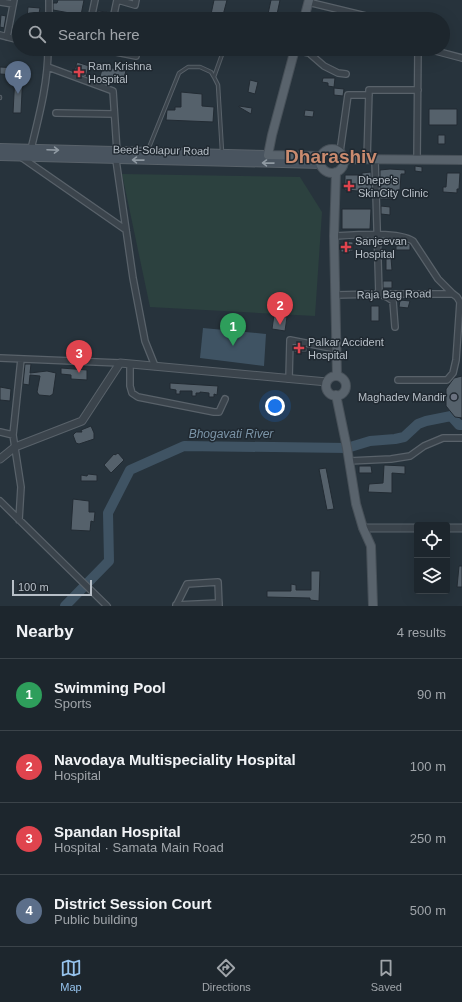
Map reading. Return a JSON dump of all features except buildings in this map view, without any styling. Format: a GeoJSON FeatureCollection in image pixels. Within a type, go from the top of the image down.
{"type":"FeatureCollection","features":[{"type":"Feature","properties":{"kind":"main road"},"geometry":{"type":"LineString","coordinates":[[306,12],[309,1]]}},
{"type":"Feature","properties":{"kind":"main road"},"geometry":{"type":"LineString","coordinates":[[293,56],[268,155],[321,160]]}},
{"type":"Feature","properties":{"kind":"main road","name":"Beed-Solapur Road"},"geometry":{"type":"LineString","coordinates":[[0,148],[116,156],[147,152],[268,155]]}},
{"type":"Feature","properties":{"kind":"main road"},"geometry":{"type":"LineString","coordinates":[[333,173],[324,170],[321,160],[326,151],[329,149],[336,150],[342,156],[371,160],[462,160]]}},
{"type":"Feature","properties":{"kind":"main road","name":"Beed-Solapur Road"},"geometry":{"type":"LineString","coordinates":[[0,156],[116,156],[321,160]]}},
{"type":"Feature","properties":{"kind":"main road"},"geometry":{"type":"LineString","coordinates":[[333,173],[342,167],[342,156]]}},
{"type":"Feature","properties":{"kind":"main road"},"geometry":{"type":"LineString","coordinates":[[333,173],[335,349]]}},
{"type":"Feature","properties":{"kind":"main road"},"geometry":{"type":"LineString","coordinates":[[333,173],[336,376]]}},
{"type":"Feature","properties":{"kind":"main road"},"geometry":{"type":"LineString","coordinates":[[336,376],[343,379],[346,384],[344,391],[339,395],[333,395],[328,391],[326,383],[328,379],[336,376]]}},
{"type":"Feature","properties":{"kind":"main road"},"geometry":{"type":"LineString","coordinates":[[336,395],[356,504],[363,528],[371,546],[373,606]]}},
{"type":"Feature","properties":{"kind":"street"},"geometry":{"type":"LineString","coordinates":[[49,0],[49,12]]}},
{"type":"Feature","properties":{"kind":"street"},"geometry":{"type":"LineString","coordinates":[[92,12],[95,0]]}},
{"type":"Feature","properties":{"kind":"street"},"geometry":{"type":"LineString","coordinates":[[114,12],[117,0],[135,5],[136,0]]}},
{"type":"Feature","properties":{"kind":"street"},"geometry":{"type":"LineString","coordinates":[[309,1],[351,12]]}},
{"type":"Feature","properties":{"kind":"street"},"geometry":{"type":"LineString","coordinates":[[0,2],[13,2],[7,37]]}},
{"type":"Feature","properties":{"kind":"street"},"geometry":{"type":"LineString","coordinates":[[0,35],[12,38]]}},
{"type":"Feature","properties":{"kind":"street"},"geometry":{"type":"LineString","coordinates":[[450,55],[462,58]]}},
{"type":"Feature","properties":{"kind":"street"},"geometry":{"type":"LineString","coordinates":[[31,149],[42,103],[48,67],[48,56]]}},
{"type":"Feature","properties":{"kind":"street"},"geometry":{"type":"LineString","coordinates":[[312,56],[324,66],[338,73],[346,74]]}},
{"type":"Feature","properties":{"kind":"street"},"geometry":{"type":"LineString","coordinates":[[417,160],[418,56]]}},
{"type":"Feature","properties":{"kind":"street"},"geometry":{"type":"LineString","coordinates":[[48,67],[113,91],[116,156],[132,278],[145,341],[155,366]]}},
{"type":"Feature","properties":{"kind":"street"},"geometry":{"type":"LineString","coordinates":[[395,327],[393,301],[378,294],[369,90],[418,90]]}},
{"type":"Feature","properties":{"kind":"street"},"geometry":{"type":"LineString","coordinates":[[342,156],[348,95],[369,95]]}},
{"type":"Feature","properties":{"kind":"street"},"geometry":{"type":"LineString","coordinates":[[56,113],[114,114]]}},
{"type":"Feature","properties":{"kind":"street"},"geometry":{"type":"LineString","coordinates":[[20,156],[126,230]]}},
{"type":"Feature","properties":{"kind":"street"},"geometry":{"type":"LineString","coordinates":[[334,236],[394,235],[408,238],[413,241],[438,279],[452,294],[457,297],[460,302],[453,373],[447,380],[398,380]]}},
{"type":"Feature","properties":{"kind":"street","name":"Raja Bag Road"},"geometry":{"type":"LineString","coordinates":[[335,296],[378,294],[452,294]]}},
{"type":"Feature","properties":{"kind":"street"},"geometry":{"type":"LineString","coordinates":[[289,379],[290,340],[335,349]]}},
{"type":"Feature","properties":{"kind":"street"},"geometry":{"type":"LineString","coordinates":[[0,358],[155,366],[326,383]]}},
{"type":"Feature","properties":{"kind":"street"},"geometry":{"type":"LineString","coordinates":[[19,520],[21,487],[13,435],[21,358]]}},
{"type":"Feature","properties":{"kind":"street"},"geometry":{"type":"LineString","coordinates":[[119,365],[130,368],[326,383]]}},
{"type":"Feature","properties":{"kind":"street"},"geometry":{"type":"LineString","coordinates":[[0,459],[14,447],[82,421],[119,365]]}},
{"type":"Feature","properties":{"kind":"street"},"geometry":{"type":"LineString","coordinates":[[130,368],[130,386],[132,394],[138,397],[214,412],[220,412],[225,399]]}},
{"type":"Feature","properties":{"kind":"street"},"geometry":{"type":"LineString","coordinates":[[0,432],[13,435]]}},
{"type":"Feature","properties":{"kind":"street"},"geometry":{"type":"LineString","coordinates":[[349,462],[410,456],[424,446],[443,438],[462,438]]}},
{"type":"Feature","properties":{"kind":"street"},"geometry":{"type":"LineString","coordinates":[[0,502],[107,606]]}},
{"type":"Feature","properties":{"kind":"street"},"geometry":{"type":"LineString","coordinates":[[363,528],[414,528]]}},
{"type":"Feature","properties":{"kind":"street"},"geometry":{"type":"LineString","coordinates":[[450,528],[462,528]]}},
{"type":"Feature","properties":{"kind":"street"},"geometry":{"type":"LineString","coordinates":[[218,582],[219,605],[176,605],[187,584],[218,582]]}},
{"type":"Feature","properties":{"kind":"lane"},"geometry":{"type":"LineString","coordinates":[[214,77],[222,56]]}},
{"type":"Feature","properties":{"kind":"lane"},"geometry":{"type":"LineString","coordinates":[[147,152],[179,73],[188,67],[200,67],[211,72],[218,85],[222,154]]}},
{"type":"Feature","properties":{"kind":"green space"},"geometry":{"type":"Polygon","coordinates":[[[122,174],[300,177],[322,212],[315,316],[150,307],[122,174]]]}},
{"type":"Feature","properties":{"kind":"water"},"geometry":{"type":"Polygon","coordinates":[[[203,328],[266,334],[264,366],[200,358],[203,328]]]}},
{"type":"Feature","properties":{"kind":"waterway","name":"Bhogavati River"},"geometry":{"type":"LineString","coordinates":[[65,606],[109,561],[108,513],[130,470],[184,446],[347,448],[370,441],[404,437],[418,424],[426,421],[451,416],[459,425],[462,425]]}},
{"type":"Feature","properties":{"kind":"place","name":"Ram Krishna Hospital"},"geometry":{"type":"Point","coordinates":[79,72]}},
{"type":"Feature","properties":{"kind":"place","name":"District Session Court"},"geometry":{"type":"Point","coordinates":[18,94]}},
{"type":"Feature","properties":{"kind":"place","name":"Dhepe's SkinCity Clinic"},"geometry":{"type":"Point","coordinates":[349,186]}},
{"type":"Feature","properties":{"kind":"place","name":"Sanjeevan Hospital"},"geometry":{"type":"Point","coordinates":[346,247]}},
{"type":"Feature","properties":{"kind":"place","name":"Navodaya Multispeciality Hospital"},"geometry":{"type":"Point","coordinates":[280,325]}},
{"type":"Feature","properties":{"kind":"place","name":"Swimming Pool"},"geometry":{"type":"Point","coordinates":[233,346]}},
{"type":"Feature","properties":{"kind":"place","name":"Palkar Accident Hospital"},"geometry":{"type":"Point","coordinates":[299,348]}},
{"type":"Feature","properties":{"kind":"place","name":"Spandan Hospital"},"geometry":{"type":"Point","coordinates":[79,373]}},
{"type":"Feature","properties":{"kind":"place","name":"Maghadev Mandir"},"geometry":{"type":"Point","coordinates":[454,397]}},
{"type":"Feature","properties":{"kind":"district","name":"Dharashiv"},"geometry":{"type":"Point","coordinates":[331,156]}}]}
